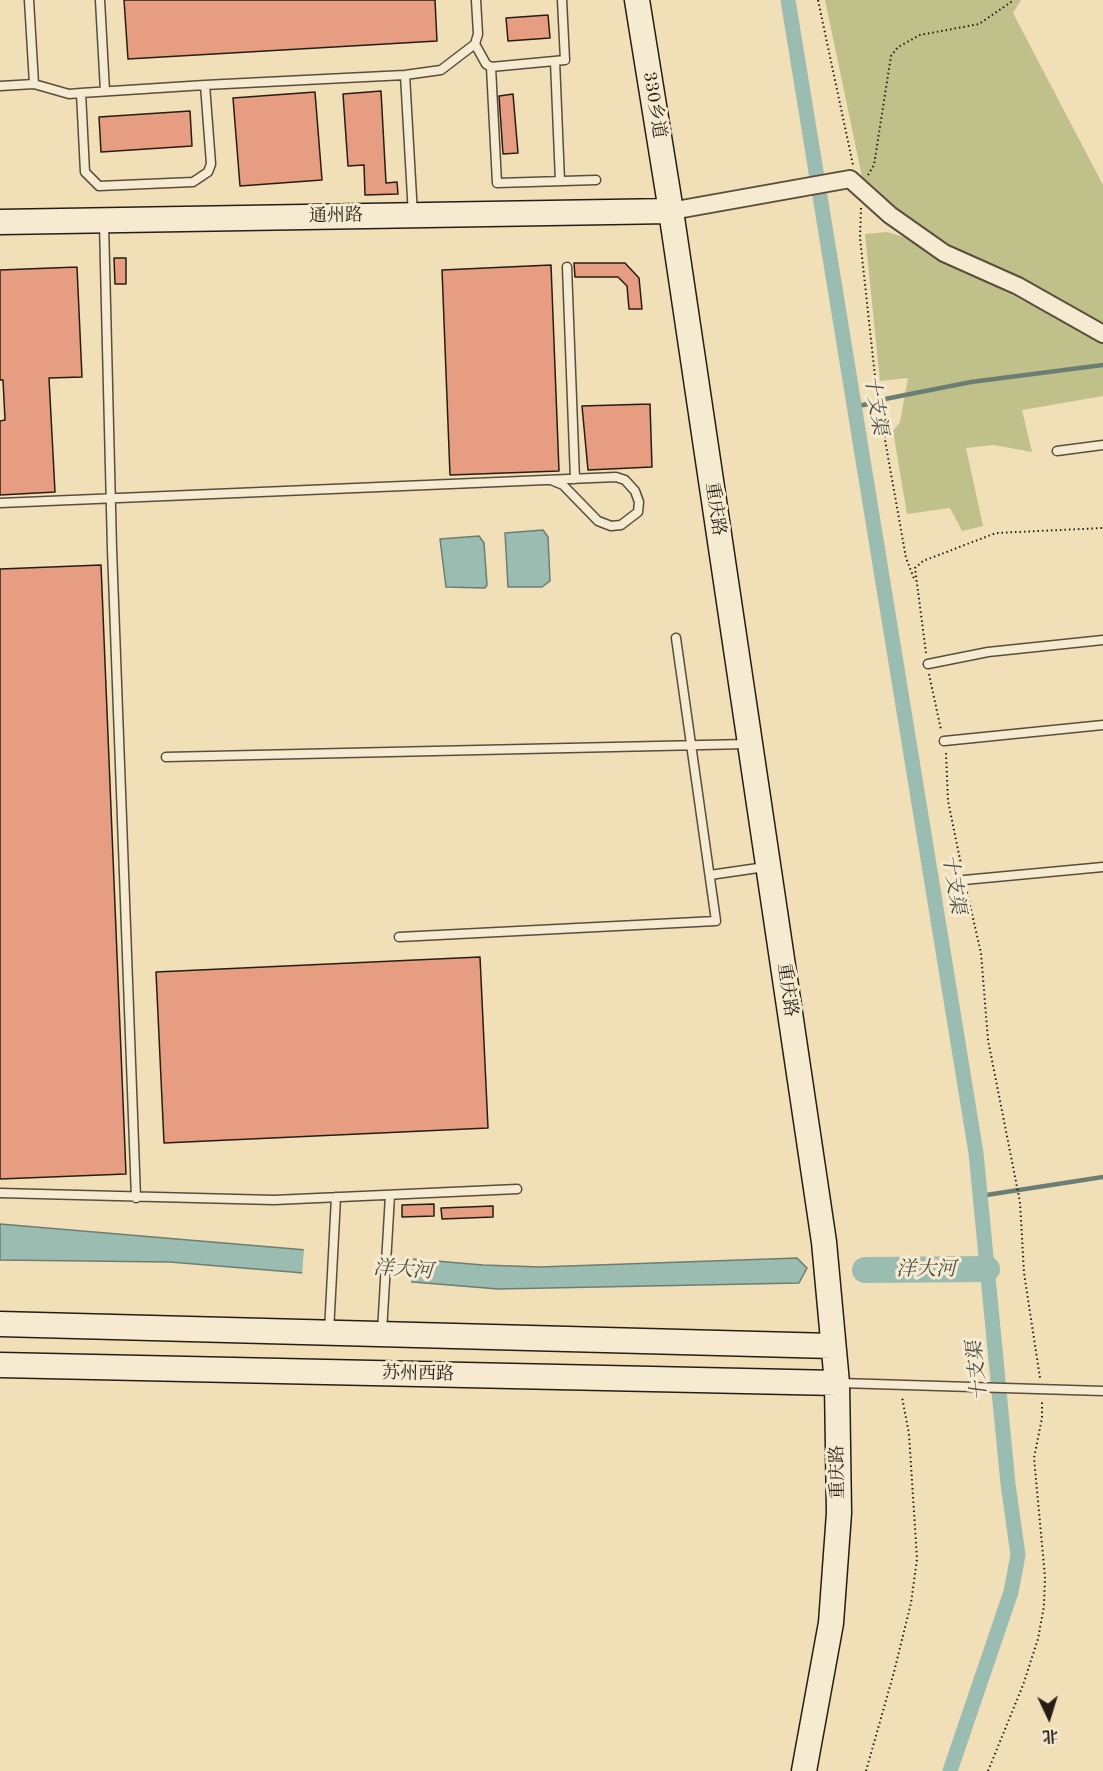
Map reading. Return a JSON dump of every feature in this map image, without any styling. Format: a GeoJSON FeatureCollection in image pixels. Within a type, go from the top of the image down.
{"type":"FeatureCollection","features":[{"type":"Feature","properties":{"kind":"street","name":"330乡道"},"geometry":{"type":"LineString","coordinates":[[637,0],[671,211]]}},
{"type":"Feature","properties":{"kind":"street"},"geometry":{"type":"LineString","coordinates":[[671,211],[850,179],[890,215],[944,253],[1018,286],[1103,334]]}},
{"type":"Feature","properties":{"kind":"street","name":"通州路"},"geometry":{"type":"LineString","coordinates":[[0,222],[671,211]]}},
{"type":"Feature","properties":{"kind":"street","name":"重庆路"},"geometry":{"type":"LineString","coordinates":[[671,211],[824,1242],[837,1383],[839,1513],[831,1623],[804,1771]]}},
{"type":"Feature","properties":{"kind":"street"},"geometry":{"type":"LineString","coordinates":[[0,1323],[329,1326],[832,1346]]}},
{"type":"Feature","properties":{"kind":"street"},"geometry":{"type":"LineString","coordinates":[[707,1380],[710,1342]]}},
{"type":"Feature","properties":{"kind":"street","name":"苏州西路"},"geometry":{"type":"LineString","coordinates":[[0,1365],[837,1383]]}},
{"type":"Feature","properties":{"kind":"lane"},"geometry":{"type":"LineString","coordinates":[[29,0],[34,84]]}},
{"type":"Feature","properties":{"kind":"lane"},"geometry":{"type":"LineString","coordinates":[[100,0],[105,92]]}},
{"type":"Feature","properties":{"kind":"lane"},"geometry":{"type":"LineString","coordinates":[[0,86],[34,84],[56,92],[81,93],[405,75],[441,70],[475,44],[478,34],[476,0]]}},
{"type":"Feature","properties":{"kind":"lane"},"geometry":{"type":"LineString","coordinates":[[475,44],[486,64],[491,67],[565,60],[562,0]]}},
{"type":"Feature","properties":{"kind":"lane"},"geometry":{"type":"LineString","coordinates":[[555,61],[560,182]]}},
{"type":"Feature","properties":{"kind":"lane"},"geometry":{"type":"LineString","coordinates":[[491,67],[497,183],[596,180]]}},
{"type":"Feature","properties":{"kind":"lane"},"geometry":{"type":"LineString","coordinates":[[405,75],[413,215]]}},
{"type":"Feature","properties":{"kind":"lane"},"geometry":{"type":"LineString","coordinates":[[81,93],[85,172],[90,179],[99,186],[109,187],[193,182],[208,172],[211,164],[206,85]]}},
{"type":"Feature","properties":{"kind":"lane"},"geometry":{"type":"LineString","coordinates":[[104,220],[111,499],[136,1198]]}},
{"type":"Feature","properties":{"kind":"lane"},"geometry":{"type":"LineString","coordinates":[[567,267],[575,479]]}},
{"type":"Feature","properties":{"kind":"lane"},"geometry":{"type":"LineString","coordinates":[[1057,451],[1103,445]]}},
{"type":"Feature","properties":{"kind":"lane"},"geometry":{"type":"LineString","coordinates":[[0,503],[616,477],[625,480],[635,491],[639,502],[638,512],[621,525],[605,524],[589,513],[563,485],[551,480]]}},
{"type":"Feature","properties":{"kind":"lane"},"geometry":{"type":"LineString","coordinates":[[399,937],[716,921],[676,638]]}},
{"type":"Feature","properties":{"kind":"lane"},"geometry":{"type":"LineString","coordinates":[[928,664],[988,652],[1103,640]]}},
{"type":"Feature","properties":{"kind":"lane"},"geometry":{"type":"LineString","coordinates":[[944,741],[1103,725]]}},
{"type":"Feature","properties":{"kind":"lane"},"geometry":{"type":"LineString","coordinates":[[166,757],[750,743]]}},
{"type":"Feature","properties":{"kind":"lane"},"geometry":{"type":"LineString","coordinates":[[710,875],[768,867]]}},
{"type":"Feature","properties":{"kind":"lane"},"geometry":{"type":"LineString","coordinates":[[964,880],[1103,867]]}},
{"type":"Feature","properties":{"kind":"lane"},"geometry":{"type":"LineString","coordinates":[[0,1193],[274,1200],[517,1189]]}},
{"type":"Feature","properties":{"kind":"lane"},"geometry":{"type":"LineString","coordinates":[[382,1329],[390,1195]]}},
{"type":"Feature","properties":{"kind":"lane"},"geometry":{"type":"LineString","coordinates":[[329,1326],[336,1197]]}},
{"type":"Feature","properties":{"kind":"lane"},"geometry":{"type":"LineString","coordinates":[[837,1383],[1103,1391]]}},
{"type":"Feature","properties":{"kind":"path"},"geometry":{"type":"LineString","coordinates":[[818,0],[861,203],[860,238],[877,395],[906,558],[916,585]]}},
{"type":"Feature","properties":{"kind":"path"},"geometry":{"type":"LineString","coordinates":[[856,185],[874,165],[891,56],[898,47],[920,35],[980,24],[1014,0]]}},
{"type":"Feature","properties":{"kind":"path"},"geometry":{"type":"LineString","coordinates":[[988,1771],[1023,1685],[1038,1638],[1044,1606],[1045,1577],[1034,1458],[1042,1418],[1041,1389],[1035,1331],[1024,1273],[1019,1196],[988,1040],[981,953],[948,801],[944,741],[933,701],[915,568],[923,561],[984,536],[1103,528]]}},
{"type":"Feature","properties":{"kind":"path"},"geometry":{"type":"LineString","coordinates":[[866,1771],[894,1672],[918,1559],[909,1434],[900,1385]]}},
{"type":"Feature","properties":{"kind":"green space"},"geometry":{"type":"Polygon","coordinates":[[[825,0],[1021,0],[1013,13],[1103,185],[1103,396],[1022,410],[1032,452],[994,445],[966,448],[983,526],[962,531],[950,508],[907,514],[893,431],[900,422],[908,378],[880,381],[865,234],[887,232],[911,239],[925,251],[1052,315],[1083,334],[1079,317],[947,250],[889,210],[869,210],[825,0]]]}},
{"type":"Feature","properties":{"kind":"water"},"geometry":{"type":"Polygon","coordinates":[[[543,530],[548,537],[550,581],[542,587],[508,587],[505,533],[543,530]]]}},
{"type":"Feature","properties":{"kind":"water"},"geometry":{"type":"Polygon","coordinates":[[[479,536],[484,543],[487,585],[485,588],[446,587],[440,539],[479,536]]]}},
{"type":"Feature","properties":{"kind":"water"},"geometry":{"type":"Polygon","coordinates":[[[0,1224],[483,1265],[540,1267],[797,1258],[807,1268],[799,1283],[498,1289],[170,1262],[0,1260],[0,1224]]]}},
{"type":"Feature","properties":{"kind":"pier"},"geometry":{"type":"Polygon","coordinates":[[[304,1248],[413,1257],[411,1285],[302,1276],[304,1248]]]}},
{"type":"Feature","properties":{"kind":"building"},"geometry":{"type":"Polygon","coordinates":[[[124,0],[435,0],[437,41],[128,59],[124,0]]]}},
{"type":"Feature","properties":{"kind":"building"},"geometry":{"type":"Polygon","coordinates":[[[548,15],[550,38],[508,41],[506,18],[548,15]]]}},
{"type":"Feature","properties":{"kind":"building"},"geometry":{"type":"Polygon","coordinates":[[[381,91],[386,183],[397,182],[398,194],[365,195],[364,165],[348,166],[343,94],[381,91]]]}},
{"type":"Feature","properties":{"kind":"building"},"geometry":{"type":"Polygon","coordinates":[[[315,92],[322,180],[240,186],[233,98],[315,92]]]}},
{"type":"Feature","properties":{"kind":"building"},"geometry":{"type":"Polygon","coordinates":[[[513,94],[518,153],[503,154],[499,96],[513,94]]]}},
{"type":"Feature","properties":{"kind":"building"},"geometry":{"type":"Polygon","coordinates":[[[190,111],[192,146],[101,152],[99,117],[190,111]]]}},
{"type":"Feature","properties":{"kind":"building"},"geometry":{"type":"Polygon","coordinates":[[[114,258],[126,258],[126,284],[115,284],[114,258]]]}},
{"type":"Feature","properties":{"kind":"building"},"geometry":{"type":"Polygon","coordinates":[[[574,263],[625,263],[639,278],[642,309],[629,309],[627,286],[618,277],[575,277],[574,263]]]}},
{"type":"Feature","properties":{"kind":"building"},"geometry":{"type":"Polygon","coordinates":[[[551,265],[559,471],[450,475],[442,270],[551,265]]]}},
{"type":"Feature","properties":{"kind":"building"},"geometry":{"type":"Polygon","coordinates":[[[77,267],[82,377],[49,378],[55,492],[0,495],[0,421],[5,420],[3,380],[0,380],[0,270],[77,267]]]}},
{"type":"Feature","properties":{"kind":"building"},"geometry":{"type":"Polygon","coordinates":[[[650,404],[652,467],[588,470],[582,406],[650,404]]]}},
{"type":"Feature","properties":{"kind":"building"},"geometry":{"type":"Polygon","coordinates":[[[101,565],[126,1174],[0,1179],[0,569],[101,565]]]}},
{"type":"Feature","properties":{"kind":"building"},"geometry":{"type":"Polygon","coordinates":[[[480,957],[488,1128],[164,1143],[156,972],[480,957]]]}},
{"type":"Feature","properties":{"kind":"building"},"geometry":{"type":"Polygon","coordinates":[[[434,1204],[434,1216],[402,1217],[402,1205],[434,1204]]]}},
{"type":"Feature","properties":{"kind":"building"},"geometry":{"type":"Polygon","coordinates":[[[493,1206],[493,1217],[442,1219],[441,1208],[493,1206]]]}},
{"type":"Feature","properties":{"kind":"waterway","name":"十支渠"},"geometry":{"type":"LineString","coordinates":[[788,0],[976,1153],[1008,1484],[1018,1555],[1011,1592],[950,1771]]}},
{"type":"Feature","properties":{"kind":"waterway"},"geometry":{"type":"LineString","coordinates":[[885,399],[971,382],[1103,365]]}},
{"type":"Feature","properties":{"kind":"waterway"},"geometry":{"type":"LineString","coordinates":[[854,407],[872,403]]}},
{"type":"Feature","properties":{"kind":"waterway"},"geometry":{"type":"LineString","coordinates":[[980,1196],[1103,1177]]}},
{"type":"Feature","properties":{"kind":"waterway","name":"洋大河"},"geometry":{"type":"LineString","coordinates":[[865,1270],[987,1269]]}}]}
